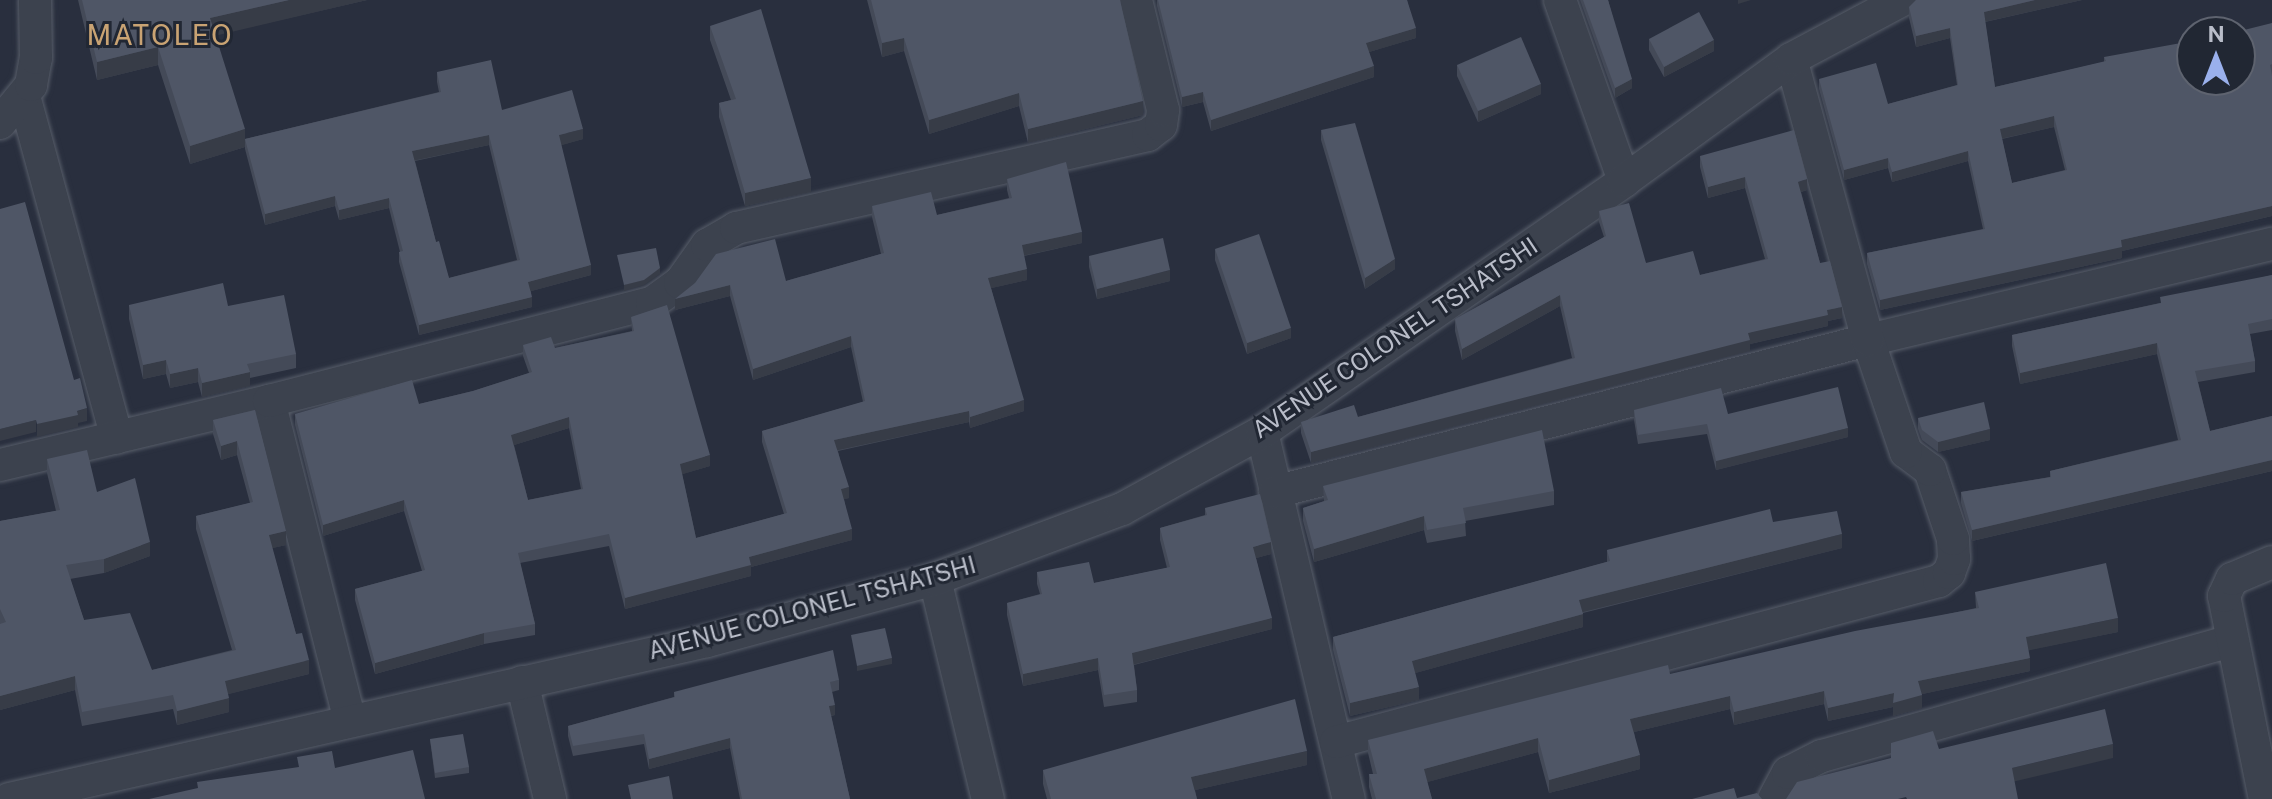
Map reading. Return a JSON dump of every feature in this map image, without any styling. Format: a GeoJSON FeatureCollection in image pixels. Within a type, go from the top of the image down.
{"type":"FeatureCollection","features":[{"type":"Feature","properties":{"kind":"street"},"geometry":{"type":"LineString","coordinates":[[0,123],[31,85],[36,58],[35,0]]}},
{"type":"Feature","properties":{"kind":"street"},"geometry":{"type":"LineString","coordinates":[[0,465],[269,401],[652,303],[680,283],[707,245],[736,228],[1154,132],[1161,125],[1163,110],[1136,0]]}},
{"type":"Feature","properties":{"kind":"street"},"geometry":{"type":"LineString","coordinates":[[1560,0],[1624,181]]}},
{"type":"Feature","properties":{"kind":"street","name":"AVENUE COLONEL TSHATSHI"},"geometry":{"type":"LineString","coordinates":[[9,799],[707,641],[935,579],[1122,509],[1262,432],[1624,181],[1791,59],[1902,0]]}},
{"type":"Feature","properties":{"kind":"street"},"geometry":{"type":"LineString","coordinates":[[1336,742],[1945,578],[1953,567],[1953,539],[1930,470],[1906,452],[1868,340],[1791,59]]}},
{"type":"Feature","properties":{"kind":"street"},"geometry":{"type":"LineString","coordinates":[[24,96],[117,438]]}},
{"type":"Feature","properties":{"kind":"street"},"geometry":{"type":"LineString","coordinates":[[1275,492],[1868,340],[2272,244]]}},
{"type":"Feature","properties":{"kind":"street"},"geometry":{"type":"LineString","coordinates":[[269,401],[350,721]]}},
{"type":"Feature","properties":{"kind":"street"},"geometry":{"type":"LineString","coordinates":[[1262,432],[1349,799]]}},
{"type":"Feature","properties":{"kind":"street"},"geometry":{"type":"LineString","coordinates":[[2265,799],[2224,596],[2227,586],[2243,572],[2272,562]]}},
{"type":"Feature","properties":{"kind":"street"},"geometry":{"type":"LineString","coordinates":[[935,579],[988,799]]}},
{"type":"Feature","properties":{"kind":"street"},"geometry":{"type":"LineString","coordinates":[[1774,799],[1788,773],[1822,756],[2231,641]]}},
{"type":"Feature","properties":{"kind":"street"},"geometry":{"type":"LineString","coordinates":[[522,682],[550,799]]}},
{"type":"Feature","properties":{"kind":"building"},"geometry":{"type":"Polygon","coordinates":[[[82,0],[289,0],[210,18],[245,129],[190,146],[158,47],[97,62],[82,0]]]}},
{"type":"Feature","properties":{"kind":"building"},"geometry":{"type":"Polygon","coordinates":[[[871,0],[1120,0],[1143,101],[1028,129],[1019,93],[929,120],[904,38],[882,43],[871,0]]]}},
{"type":"Feature","properties":{"kind":"building"},"geometry":{"type":"Polygon","coordinates":[[[1158,0],[1407,0],[1416,28],[1366,43],[1374,66],[1211,120],[1203,92],[1182,97],[1158,0]]]}},
{"type":"Feature","properties":{"kind":"building"},"geometry":{"type":"Polygon","coordinates":[[[1583,0],[1608,0],[1632,79],[1615,88],[1583,0]]]}},
{"type":"Feature","properties":{"kind":"building"},"geometry":{"type":"Polygon","coordinates":[[[1916,0],[2035,0],[1984,12],[1995,87],[2106,61],[2104,57],[2176,44],[2176,96],[2256,96],[2256,27],[2272,23],[2272,206],[2121,240],[2122,247],[1880,300],[1867,253],[1985,229],[1968,151],[1892,172],[1888,158],[1844,170],[1819,79],[1876,63],[1888,104],[1958,85],[1950,28],[1916,36],[1909,7],[1916,0]],[[2054,116],[2000,129],[2012,183],[2067,170],[2054,116]]]}},
{"type":"Feature","properties":{"kind":"building"},"geometry":{"type":"Polygon","coordinates":[[[761,9],[811,178],[745,193],[719,103],[736,99],[710,26],[761,9]]]}},
{"type":"Feature","properties":{"kind":"building"},"geometry":{"type":"Polygon","coordinates":[[[1699,12],[1714,40],[1664,67],[1649,39],[1699,12]]]}},
{"type":"Feature","properties":{"kind":"building"},"geometry":{"type":"Polygon","coordinates":[[[1521,37],[1541,84],[1478,111],[1457,65],[1521,37]]]}},
{"type":"Feature","properties":{"kind":"building"},"geometry":{"type":"Polygon","coordinates":[[[491,60],[502,110],[572,90],[583,129],[559,135],[591,265],[528,282],[532,297],[419,325],[399,252],[403,251],[389,198],[339,210],[335,196],[265,214],[245,139],[441,92],[437,72],[491,60]],[[489,135],[412,151],[436,242],[439,241],[449,278],[520,260],[489,135]]]}},
{"type":"Feature","properties":{"kind":"building"},"geometry":{"type":"Polygon","coordinates":[[[1355,123],[1395,259],[1365,278],[1321,130],[1355,123]]]}},
{"type":"Feature","properties":{"kind":"building"},"geometry":{"type":"Polygon","coordinates":[[[1794,130],[1807,179],[1798,182],[1820,263],[1830,261],[1842,307],[1827,310],[1828,315],[1748,333],[1750,340],[1311,452],[1301,422],[1354,405],[1358,417],[1575,358],[1560,295],[1462,349],[1455,319],[1606,236],[1599,211],[1629,203],[1646,263],[1693,251],[1700,275],[1768,259],[1745,177],[1708,187],[1700,156],[1794,130]]]}},
{"type":"Feature","properties":{"kind":"building"},"geometry":{"type":"Polygon","coordinates":[[[1066,162],[1082,232],[1022,245],[1027,269],[988,278],[1024,400],[970,417],[969,411],[834,440],[849,487],[841,489],[852,529],[749,557],[751,565],[625,598],[609,534],[518,553],[535,624],[484,633],[375,663],[355,589],[425,570],[404,500],[323,525],[295,414],[412,380],[419,404],[473,391],[532,372],[523,345],[551,337],[555,348],[634,331],[631,317],[667,305],[710,455],[680,464],[696,538],[787,513],[762,431],[865,401],[851,336],[753,369],[730,285],[675,299],[695,283],[716,254],[775,239],[786,281],[884,253],[872,206],[931,192],[937,215],[1012,198],[1007,179],[1066,162]],[[569,417],[511,435],[528,500],[583,489],[569,417]]]}},
{"type":"Feature","properties":{"kind":"building"},"geometry":{"type":"Polygon","coordinates":[[[25,202],[74,380],[80,378],[87,408],[77,411],[78,415],[37,424],[36,420],[0,429],[0,209],[25,202]]]}},
{"type":"Feature","properties":{"kind":"building"},"geometry":{"type":"Polygon","coordinates":[[[1259,234],[1291,328],[1247,343],[1215,249],[1259,234]]]}},
{"type":"Feature","properties":{"kind":"building"},"geometry":{"type":"Polygon","coordinates":[[[1163,238],[1170,270],[1097,289],[1089,256],[1163,238]]]}},
{"type":"Feature","properties":{"kind":"building"},"geometry":{"type":"Polygon","coordinates":[[[656,248],[660,268],[644,280],[624,285],[617,255],[656,248]]]}},
{"type":"Feature","properties":{"kind":"building"},"geometry":{"type":"Polygon","coordinates":[[[2272,275],[2272,319],[2248,324],[2255,361],[2195,371],[2210,431],[2272,416],[2272,460],[1972,530],[1961,492],[2051,477],[2050,471],[2181,440],[2157,343],[2020,373],[2012,335],[2161,303],[2160,297],[2272,275]]]}},
{"type":"Feature","properties":{"kind":"building"},"geometry":{"type":"Polygon","coordinates":[[[223,283],[228,306],[284,295],[296,354],[247,364],[250,372],[202,383],[198,368],[170,374],[166,360],[143,365],[129,305],[223,283]]]}},
{"type":"Feature","properties":{"kind":"building"},"geometry":{"type":"Polygon","coordinates":[[[1838,387],[1848,428],[1716,461],[1707,424],[1638,435],[1634,410],[1721,388],[1728,414],[1838,387]]]}},
{"type":"Feature","properties":{"kind":"building"},"geometry":{"type":"Polygon","coordinates":[[[1984,402],[1990,429],[1938,442],[1922,430],[1918,418],[1984,402]]]}},
{"type":"Feature","properties":{"kind":"building"},"geometry":{"type":"Polygon","coordinates":[[[255,410],[286,531],[269,535],[296,634],[302,633],[309,660],[225,681],[229,698],[177,711],[173,695],[82,712],[75,676],[0,696],[0,624],[6,622],[0,609],[0,521],[60,510],[47,459],[87,450],[97,492],[135,478],[150,542],[104,559],[66,565],[84,620],[130,613],[152,670],[236,650],[196,516],[253,502],[237,441],[221,446],[213,420],[255,410]]]}},
{"type":"Feature","properties":{"kind":"building"},"geometry":{"type":"Polygon","coordinates":[[[1542,430],[1554,491],[1463,508],[1466,523],[1427,530],[1424,516],[1314,549],[1303,508],[1328,500],[1323,486],[1542,430]]]}},
{"type":"Feature","properties":{"kind":"building"},"geometry":{"type":"Polygon","coordinates":[[[1260,494],[1271,542],[1253,547],[1272,618],[1132,653],[1137,690],[1104,695],[1098,658],[1023,674],[1007,603],[1042,594],[1037,572],[1089,562],[1094,583],[1170,567],[1160,528],[1207,515],[1205,508],[1260,494]]]}},
{"type":"Feature","properties":{"kind":"building"},"geometry":{"type":"Polygon","coordinates":[[[1770,509],[1773,522],[1837,511],[1842,534],[1579,600],[1583,614],[1412,661],[1419,687],[1350,703],[1333,637],[1610,561],[1607,550],[1770,509]]]}},
{"type":"Feature","properties":{"kind":"building"},"geometry":{"type":"Polygon","coordinates":[[[2106,563],[2118,618],[2026,637],[2030,658],[1918,681],[1922,695],[1893,703],[1894,693],[1828,708],[1824,691],[1734,712],[1730,696],[1630,719],[1640,755],[1549,780],[1538,738],[1424,769],[1432,799],[1376,799],[1369,774],[1377,774],[1368,740],[1668,665],[1670,674],[1855,631],[1979,608],[1975,592],[2106,563]]]}},
{"type":"Feature","properties":{"kind":"building"},"geometry":{"type":"Polygon","coordinates":[[[885,628],[892,658],[857,666],[851,635],[885,628]]]}},
{"type":"Feature","properties":{"kind":"building"},"geometry":{"type":"Polygon","coordinates":[[[833,650],[839,680],[830,682],[835,705],[829,706],[850,799],[742,799],[730,738],[649,759],[644,734],[573,746],[568,726],[675,697],[674,692],[833,650]]]}},
{"type":"Feature","properties":{"kind":"building"},"geometry":{"type":"Polygon","coordinates":[[[1295,699],[1307,751],[1191,777],[1197,799],[1051,799],[1043,770],[1295,699]]]}},
{"type":"Feature","properties":{"kind":"building"},"geometry":{"type":"Polygon","coordinates":[[[2105,709],[2113,744],[2012,768],[2018,799],[1786,799],[1797,782],[1891,758],[1891,743],[1933,731],[1939,749],[2105,709]]]}},
{"type":"Feature","properties":{"kind":"building"},"geometry":{"type":"Polygon","coordinates":[[[463,734],[469,767],[435,773],[430,739],[463,734]]]}},
{"type":"Feature","properties":{"kind":"building"},"geometry":{"type":"Polygon","coordinates":[[[413,750],[425,799],[149,799],[198,788],[197,782],[299,767],[297,757],[332,751],[335,768],[413,750]]]}},
{"type":"Feature","properties":{"kind":"building"},"geometry":{"type":"Polygon","coordinates":[[[669,776],[673,799],[631,799],[628,785],[669,776]]]}},
{"type":"Feature","properties":{"kind":"building"},"geometry":{"type":"Polygon","coordinates":[[[1734,788],[1737,798],[1757,793],[1762,799],[1692,799],[1734,788]]]}},
{"type":"Feature","properties":{"kind":"district","name":"MATOLEO"},"geometry":{"type":"Point","coordinates":[160,35]}}]}
